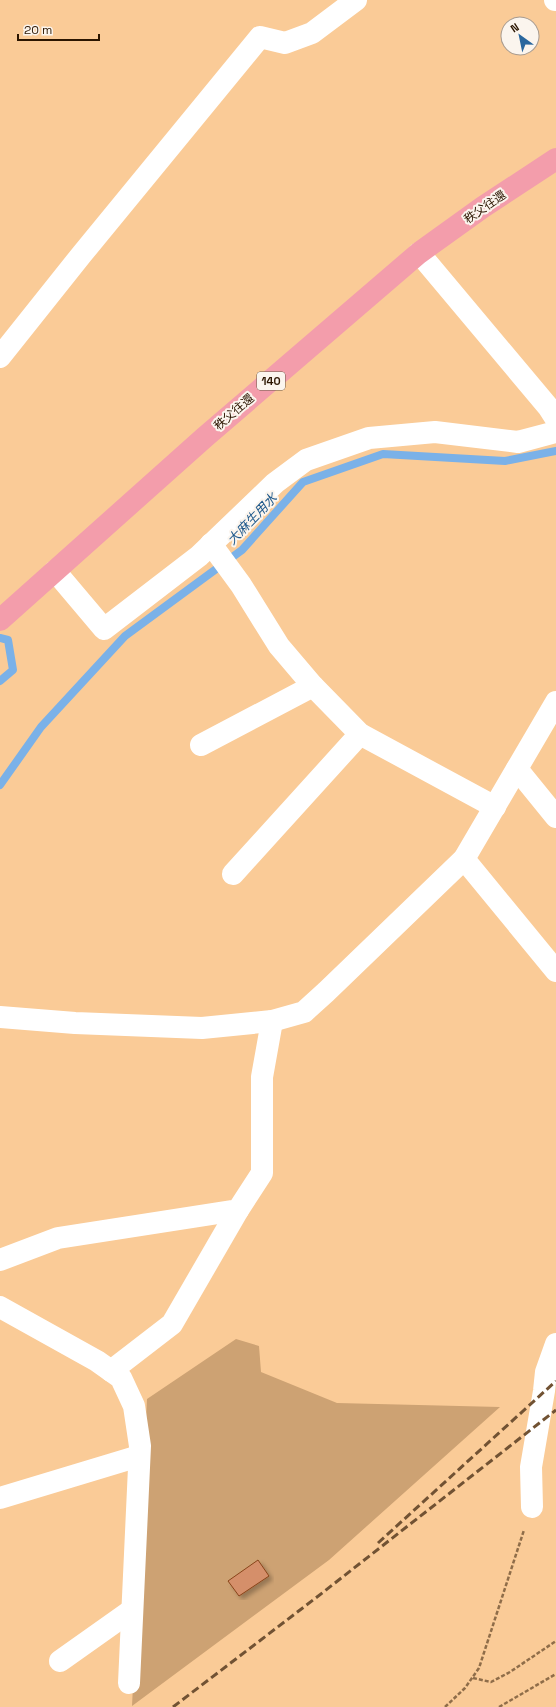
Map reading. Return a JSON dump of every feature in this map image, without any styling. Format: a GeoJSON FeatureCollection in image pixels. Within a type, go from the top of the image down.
{"type":"FeatureCollection","features":[{"type":"Feature","properties":{"kind":"highway","name":"秩父往還"},"geometry":{"type":"LineString","coordinates":[[0,620],[205,437],[419,254],[483,207],[556,159]]}},
{"type":"Feature","properties":{"kind":"street"},"geometry":{"type":"LineString","coordinates":[[0,357],[87,248],[260,37],[286,43],[312,33],[356,0]]}},
{"type":"Feature","properties":{"kind":"street"},"geometry":{"type":"LineString","coordinates":[[419,254],[549,408],[556,419]]}},
{"type":"Feature","properties":{"kind":"street"},"geometry":{"type":"LineString","coordinates":[[55,571],[104,629],[213,546],[275,483],[306,460],[369,438],[435,432],[518,442],[556,432]]}},
{"type":"Feature","properties":{"kind":"street"},"geometry":{"type":"LineString","coordinates":[[213,546],[236,577],[278,646],[313,686],[360,734],[495,807]]}},
{"type":"Feature","properties":{"kind":"street"},"geometry":{"type":"LineString","coordinates":[[201,745],[313,686]]}},
{"type":"Feature","properties":{"kind":"street"},"geometry":{"type":"LineString","coordinates":[[0,1017],[75,1023],[202,1028],[272,1021],[304,1012],[332,987],[464,859],[556,702]]}},
{"type":"Feature","properties":{"kind":"street"},"geometry":{"type":"LineString","coordinates":[[233,874],[360,734]]}},
{"type":"Feature","properties":{"kind":"street"},"geometry":{"type":"LineString","coordinates":[[516,769],[556,817]]}},
{"type":"Feature","properties":{"kind":"street"},"geometry":{"type":"LineString","coordinates":[[464,859],[556,971]]}},
{"type":"Feature","properties":{"kind":"street"},"geometry":{"type":"LineString","coordinates":[[111,1371],[172,1324],[238,1210],[262,1173],[262,1077],[272,1021]]}},
{"type":"Feature","properties":{"kind":"street"},"geometry":{"type":"LineString","coordinates":[[0,1260],[58,1238],[238,1210]]}},
{"type":"Feature","properties":{"kind":"street"},"geometry":{"type":"LineString","coordinates":[[0,1307],[70,1346],[121,1378],[134,1406],[140,1446],[129,1683]]}},
{"type":"Feature","properties":{"kind":"street"},"geometry":{"type":"LineString","coordinates":[[532,1507],[531,1467],[546,1372],[556,1344]]}},
{"type":"Feature","properties":{"kind":"street"},"geometry":{"type":"LineString","coordinates":[[0,1498],[139,1456]]}},
{"type":"Feature","properties":{"kind":"street"},"geometry":{"type":"LineString","coordinates":[[60,1661],[132,1610]]}},
{"type":"Feature","properties":{"kind":"path"},"geometry":{"type":"LineString","coordinates":[[445,1707],[465,1688],[479,1668],[532,1507]]}},
{"type":"Feature","properties":{"kind":"path"},"geometry":{"type":"LineString","coordinates":[[473,1678],[491,1682],[510,1672],[556,1641]]}},
{"type":"Feature","properties":{"kind":"path"},"geometry":{"type":"LineString","coordinates":[[499,1707],[556,1674]]}},
{"type":"Feature","properties":{"kind":"shaded area"},"geometry":{"type":"Polygon","coordinates":[[[236,1339],[259,1346],[261,1372],[337,1403],[500,1407],[329,1560],[132,1706],[147,1399],[236,1339]]]}},
{"type":"Feature","properties":{"kind":"building"},"geometry":{"type":"Polygon","coordinates":[[[258,1560],[269,1576],[239,1596],[228,1581],[258,1560]]]}},
{"type":"Feature","properties":{"kind":"waterway","name":"大麻生用水"},"geometry":{"type":"LineString","coordinates":[[0,785],[41,727],[125,636],[242,550],[303,482],[383,454],[505,461],[556,451]]}},
{"type":"Feature","properties":{"kind":"waterway"},"geometry":{"type":"LineString","coordinates":[[0,638],[8,640],[13,670],[0,681]]}},
{"type":"Feature","properties":{"kind":"railway"},"geometry":{"type":"LineString","coordinates":[[378,1543],[556,1381]]}},
{"type":"Feature","properties":{"kind":"railway"},"geometry":{"type":"LineString","coordinates":[[173,1707],[317,1597],[556,1410]]}}]}
